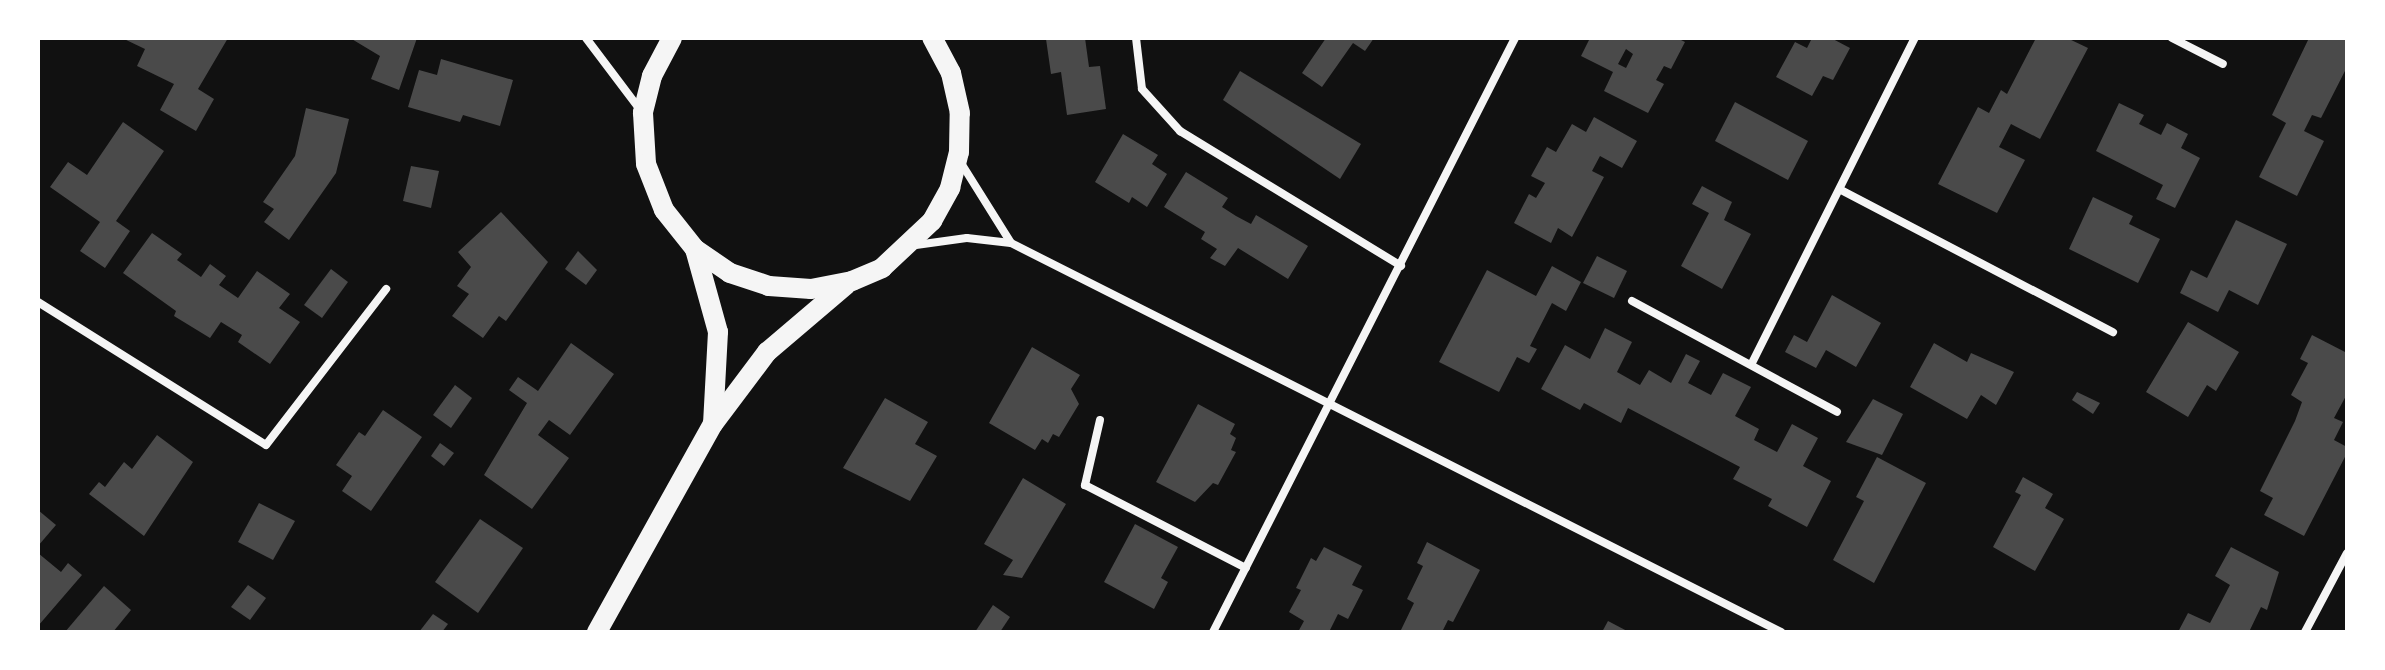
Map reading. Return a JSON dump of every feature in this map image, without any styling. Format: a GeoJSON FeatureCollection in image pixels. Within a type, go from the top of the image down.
{"type":"FeatureCollection","features":[{"type":"Feature","properties":{"kind":"main road"},"geometry":{"type":"LineString","coordinates":[[672,38],[652,76],[643,113],[646,164],[664,210],[695,249],[730,273],[769,286],[811,289],[852,281]]}},
{"type":"Feature","properties":{"kind":"main road"},"geometry":{"type":"LineString","coordinates":[[597,632],[713,424],[767,352],[852,281],[908,249],[950,188],[959,152],[960,113],[951,73],[932,38]]}},
{"type":"Feature","properties":{"kind":"main road"},"geometry":{"type":"LineString","coordinates":[[695,249],[718,332],[713,424]]}},
{"type":"Feature","properties":{"kind":"street"},"geometry":{"type":"LineString","coordinates":[[586,38],[643,113]]}},
{"type":"Feature","properties":{"kind":"street"},"geometry":{"type":"LineString","coordinates":[[1136,38],[1142,89],[1180,131],[1401,266]]}},
{"type":"Feature","properties":{"kind":"street"},"geometry":{"type":"LineString","coordinates":[[1213,632],[1332,405],[1515,38]]}},
{"type":"Feature","properties":{"kind":"street"},"geometry":{"type":"LineString","coordinates":[[1752,363],[1915,38]]}},
{"type":"Feature","properties":{"kind":"street"},"geometry":{"type":"LineString","coordinates":[[2172,38],[2223,64]]}},
{"type":"Feature","properties":{"kind":"street"},"geometry":{"type":"LineString","coordinates":[[959,152],[962,170],[1011,243]]}},
{"type":"Feature","properties":{"kind":"street"},"geometry":{"type":"LineString","coordinates":[[1841,190],[2113,332]]}},
{"type":"Feature","properties":{"kind":"street"},"geometry":{"type":"LineString","coordinates":[[908,249],[967,238],[1011,243],[1781,632]]}},
{"type":"Feature","properties":{"kind":"street"},"geometry":{"type":"LineString","coordinates":[[38,302],[266,445],[386,289]]}},
{"type":"Feature","properties":{"kind":"street"},"geometry":{"type":"LineString","coordinates":[[1632,301],[1752,363],[1837,412]]}},
{"type":"Feature","properties":{"kind":"street"},"geometry":{"type":"LineString","coordinates":[[1100,420],[1085,485],[1246,568]]}},
{"type":"Feature","properties":{"kind":"street"},"geometry":{"type":"LineString","coordinates":[[2305,632],[2347,553]]}},
{"type":"Feature","properties":{"kind":"building"},"geometry":{"type":"Polygon","coordinates":[[[122,38],[228,38],[198,89],[214,99],[196,131],[160,110],[174,84],[137,66],[145,49],[122,38]]]}},
{"type":"Feature","properties":{"kind":"building"},"geometry":{"type":"Polygon","coordinates":[[[350,38],[417,38],[399,90],[371,79],[380,56],[350,38]]]}},
{"type":"Feature","properties":{"kind":"building"},"geometry":{"type":"Polygon","coordinates":[[[1085,38],[1089,67],[1100,66],[1106,109],[1067,115],[1061,72],[1051,74],[1046,39],[1085,38]]]}},
{"type":"Feature","properties":{"kind":"building"},"geometry":{"type":"Polygon","coordinates":[[[1326,38],[1374,38],[1365,51],[1353,43],[1322,87],[1302,73],[1326,38]]]}},
{"type":"Feature","properties":{"kind":"building"},"geometry":{"type":"Polygon","coordinates":[[[1590,38],[1677,38],[1685,42],[1671,69],[1664,66],[1656,80],[1664,84],[1648,113],[1604,91],[1613,72],[1581,56],[1590,38]],[[1626,49],[1618,64],[1626,68],[1633,54],[1626,49]]]}},
{"type":"Feature","properties":{"kind":"building"},"geometry":{"type":"Polygon","coordinates":[[[1812,38],[1831,38],[1850,48],[1833,80],[1823,76],[1812,96],[1776,77],[1795,42],[1807,48],[1812,38]]]}},
{"type":"Feature","properties":{"kind":"building"},"geometry":{"type":"Polygon","coordinates":[[[2036,38],[2067,38],[2088,48],[2040,139],[2011,124],[1999,147],[2025,160],[1997,213],[1938,184],[1978,107],[1989,113],[2001,90],[2007,94],[2036,38]]]}},
{"type":"Feature","properties":{"kind":"building"},"geometry":{"type":"Polygon","coordinates":[[[2309,38],[2347,38],[2347,67],[2321,118],[2312,115],[2304,131],[2324,141],[2297,196],[2259,177],[2286,123],[2272,115],[2309,38]]]}},
{"type":"Feature","properties":{"kind":"building"},"geometry":{"type":"Polygon","coordinates":[[[441,59],[513,80],[500,126],[463,115],[460,122],[408,107],[419,70],[437,75],[441,59]]]}},
{"type":"Feature","properties":{"kind":"building"},"geometry":{"type":"Polygon","coordinates":[[[1240,71],[1361,144],[1340,179],[1223,100],[1240,71]]]}},
{"type":"Feature","properties":{"kind":"building"},"geometry":{"type":"Polygon","coordinates":[[[1735,102],[1808,141],[1788,180],[1715,141],[1735,102]]]}},
{"type":"Feature","properties":{"kind":"building"},"geometry":{"type":"Polygon","coordinates":[[[2119,103],[2144,115],[2139,124],[2161,135],[2167,123],[2188,134],[2181,148],[2200,158],[2175,208],[2156,199],[2163,185],[2096,151],[2119,103]]]}},
{"type":"Feature","properties":{"kind":"building"},"geometry":{"type":"Polygon","coordinates":[[[306,108],[349,119],[336,173],[289,240],[264,222],[274,209],[263,202],[295,156],[306,108]]]}},
{"type":"Feature","properties":{"kind":"building"},"geometry":{"type":"Polygon","coordinates":[[[1594,117],[1637,141],[1622,168],[1600,156],[1592,171],[1604,177],[1572,237],[1558,228],[1551,243],[1514,223],[1529,194],[1536,198],[1545,183],[1531,176],[1547,147],[1556,152],[1572,124],[1586,132],[1594,117]]]}},
{"type":"Feature","properties":{"kind":"building"},"geometry":{"type":"Polygon","coordinates":[[[123,122],[164,151],[116,221],[130,231],[105,268],[80,251],[100,222],[50,187],[68,162],[87,175],[123,122]]]}},
{"type":"Feature","properties":{"kind":"building"},"geometry":{"type":"Polygon","coordinates":[[[1123,134],[1158,155],[1152,164],[1167,174],[1147,207],[1132,197],[1129,203],[1095,182],[1123,134]]]}},
{"type":"Feature","properties":{"kind":"building"},"geometry":{"type":"Polygon","coordinates":[[[411,166],[439,171],[431,208],[403,201],[411,166]]]}},
{"type":"Feature","properties":{"kind":"building"},"geometry":{"type":"Polygon","coordinates":[[[1186,172],[1228,198],[1222,207],[1236,216],[1251,224],[1256,215],[1308,246],[1288,279],[1238,248],[1225,266],[1210,258],[1217,249],[1201,239],[1205,232],[1164,207],[1186,172]]]}},
{"type":"Feature","properties":{"kind":"building"},"geometry":{"type":"Polygon","coordinates":[[[1702,186],[1732,202],[1724,220],[1751,234],[1722,289],[1681,266],[1709,213],[1692,204],[1702,186]]]}},
{"type":"Feature","properties":{"kind":"building"},"geometry":{"type":"Polygon","coordinates":[[[2093,197],[2133,216],[2129,224],[2160,239],[2138,283],[2069,249],[2093,197]]]}},
{"type":"Feature","properties":{"kind":"building"},"geometry":{"type":"Polygon","coordinates":[[[501,212],[548,262],[506,321],[499,316],[483,338],[452,316],[469,294],[457,286],[471,267],[458,252],[501,212]]]}},
{"type":"Feature","properties":{"kind":"building"},"geometry":{"type":"Polygon","coordinates":[[[2236,220],[2287,244],[2258,305],[2229,290],[2218,312],[2180,293],[2191,270],[2207,278],[2236,220]]]}},
{"type":"Feature","properties":{"kind":"building"},"geometry":{"type":"Polygon","coordinates":[[[152,233],[182,254],[177,260],[201,277],[210,264],[226,276],[219,285],[238,298],[257,271],[290,294],[279,308],[300,322],[270,364],[238,342],[242,335],[221,322],[210,338],[174,316],[176,311],[123,273],[152,233]]]}},
{"type":"Feature","properties":{"kind":"building"},"geometry":{"type":"Polygon","coordinates":[[[578,251],[597,270],[586,285],[565,269],[578,251]]]}},
{"type":"Feature","properties":{"kind":"building"},"geometry":{"type":"Polygon","coordinates":[[[1597,256],[1627,271],[1614,298],[1583,283],[1597,256]]]}},
{"type":"Feature","properties":{"kind":"building"},"geometry":{"type":"Polygon","coordinates":[[[1552,266],[1581,282],[1566,311],[1552,303],[1530,346],[1537,349],[1529,363],[1517,357],[1499,392],[1439,362],[1487,270],[1536,296],[1552,266]]]}},
{"type":"Feature","properties":{"kind":"building"},"geometry":{"type":"Polygon","coordinates":[[[331,269],[348,282],[322,318],[304,305],[331,269]]]}},
{"type":"Feature","properties":{"kind":"building"},"geometry":{"type":"Polygon","coordinates":[[[1832,295],[1881,323],[1856,367],[1826,350],[1816,368],[1785,352],[1794,335],[1807,342],[1832,295]]]}},
{"type":"Feature","properties":{"kind":"building"},"geometry":{"type":"Polygon","coordinates":[[[2188,322],[2239,352],[2216,391],[2207,385],[2188,417],[2146,392],[2188,322]]]}},
{"type":"Feature","properties":{"kind":"building"},"geometry":{"type":"Polygon","coordinates":[[[1605,328],[1632,342],[1617,372],[1640,385],[1649,370],[1671,383],[1686,354],[1700,361],[1688,383],[1711,395],[1723,373],[1751,387],[1735,416],[1759,429],[1754,440],[1777,452],[1792,424],[1818,438],[1803,466],[1831,481],[1807,527],[1768,506],[1772,499],[1733,479],[1740,467],[1628,408],[1621,423],[1584,403],[1580,410],[1541,389],[1565,345],[1590,359],[1605,328]]]}},
{"type":"Feature","properties":{"kind":"building"},"geometry":{"type":"Polygon","coordinates":[[[2312,335],[2347,353],[2347,394],[2334,418],[2343,422],[2334,440],[2347,447],[2347,453],[2304,536],[2264,515],[2273,498],[2260,491],[2302,402],[2291,395],[2308,363],[2300,359],[2312,335]]]}},
{"type":"Feature","properties":{"kind":"building"},"geometry":{"type":"Polygon","coordinates":[[[571,343],[614,374],[570,435],[549,420],[538,435],[569,458],[532,509],[484,475],[527,403],[509,390],[518,377],[538,391],[571,343]]]}},
{"type":"Feature","properties":{"kind":"building"},"geometry":{"type":"Polygon","coordinates":[[[1934,343],[1967,362],[1971,353],[2014,372],[1996,405],[1981,395],[1967,419],[1910,387],[1934,343]]]}},
{"type":"Feature","properties":{"kind":"building"},"geometry":{"type":"Polygon","coordinates":[[[1032,347],[1080,375],[1071,389],[1079,404],[1059,437],[1053,434],[1048,443],[1042,439],[1035,450],[989,423],[1032,347]]]}},
{"type":"Feature","properties":{"kind":"building"},"geometry":{"type":"Polygon","coordinates":[[[455,385],[472,398],[451,428],[433,415],[455,385]]]}},
{"type":"Feature","properties":{"kind":"building"},"geometry":{"type":"Polygon","coordinates":[[[2077,392],[2100,403],[2093,414],[2072,400],[2077,392]]]}},
{"type":"Feature","properties":{"kind":"building"},"geometry":{"type":"Polygon","coordinates":[[[885,398],[928,422],[915,444],[937,456],[910,501],[843,468],[885,398]]]}},
{"type":"Feature","properties":{"kind":"building"},"geometry":{"type":"Polygon","coordinates":[[[1873,399],[1903,414],[1882,455],[1846,442],[1873,399]]]}},
{"type":"Feature","properties":{"kind":"building"},"geometry":{"type":"Polygon","coordinates":[[[1198,404],[1235,424],[1230,434],[1236,438],[1231,450],[1236,452],[1218,485],[1213,483],[1195,502],[1156,482],[1198,404]]]}},
{"type":"Feature","properties":{"kind":"building"},"geometry":{"type":"Polygon","coordinates":[[[383,410],[422,437],[371,511],[342,491],[352,476],[336,465],[359,432],[365,436],[383,410]]]}},
{"type":"Feature","properties":{"kind":"building"},"geometry":{"type":"Polygon","coordinates":[[[157,435],[193,462],[144,536],[89,494],[99,482],[105,487],[124,462],[132,469],[157,435]]]}},
{"type":"Feature","properties":{"kind":"building"},"geometry":{"type":"Polygon","coordinates":[[[440,443],[454,453],[444,466],[431,456],[440,443]]]}},
{"type":"Feature","properties":{"kind":"building"},"geometry":{"type":"Polygon","coordinates":[[[1877,457],[1926,483],[1874,583],[1833,560],[1864,501],[1856,497],[1877,457]]]}},
{"type":"Feature","properties":{"kind":"building"},"geometry":{"type":"Polygon","coordinates":[[[2023,477],[2053,494],[2045,508],[2064,519],[2035,571],[1993,547],[2021,495],[2015,492],[2023,477]]]}},
{"type":"Feature","properties":{"kind":"building"},"geometry":{"type":"Polygon","coordinates":[[[1023,478],[1066,504],[1022,578],[1003,575],[1013,560],[984,544],[1023,478]]]}},
{"type":"Feature","properties":{"kind":"building"},"geometry":{"type":"Polygon","coordinates":[[[259,503],[295,521],[273,560],[238,542],[259,503]]]}},
{"type":"Feature","properties":{"kind":"building"},"geometry":{"type":"Polygon","coordinates":[[[38,510],[56,525],[38,546],[38,510]]]}},
{"type":"Feature","properties":{"kind":"building"},"geometry":{"type":"Polygon","coordinates":[[[480,519],[523,548],[478,613],[435,582],[480,519]]]}},
{"type":"Feature","properties":{"kind":"building"},"geometry":{"type":"Polygon","coordinates":[[[1135,524],[1178,547],[1161,578],[1168,582],[1154,609],[1104,582],[1135,524]]]}},
{"type":"Feature","properties":{"kind":"building"},"geometry":{"type":"Polygon","coordinates":[[[1427,542],[1480,570],[1453,622],[1448,620],[1442,632],[1400,632],[1414,603],[1407,599],[1423,566],[1417,563],[1427,542]]]}},
{"type":"Feature","properties":{"kind":"building"},"geometry":{"type":"Polygon","coordinates":[[[1324,547],[1362,566],[1352,585],[1363,590],[1348,619],[1338,614],[1329,632],[1298,632],[1304,621],[1289,612],[1301,590],[1296,588],[1311,558],[1316,561],[1324,547]]]}},
{"type":"Feature","properties":{"kind":"building"},"geometry":{"type":"Polygon","coordinates":[[[2231,547],[2279,572],[2267,610],[2261,607],[2249,632],[2178,632],[2188,613],[2210,623],[2230,585],[2215,576],[2231,547]]]}},
{"type":"Feature","properties":{"kind":"building"},"geometry":{"type":"Polygon","coordinates":[[[38,553],[61,572],[68,563],[82,575],[38,626],[38,553]]]}},
{"type":"Feature","properties":{"kind":"building"},"geometry":{"type":"Polygon","coordinates":[[[248,585],[266,598],[250,620],[231,607],[248,585]]]}},
{"type":"Feature","properties":{"kind":"building"},"geometry":{"type":"Polygon","coordinates":[[[104,586],[131,610],[113,632],[65,632],[104,586]]]}},
{"type":"Feature","properties":{"kind":"building"},"geometry":{"type":"Polygon","coordinates":[[[993,605],[1010,617],[1000,632],[975,632],[993,605]]]}},
{"type":"Feature","properties":{"kind":"building"},"geometry":{"type":"Polygon","coordinates":[[[433,614],[448,624],[442,632],[419,632],[433,614]]]}},
{"type":"Feature","properties":{"kind":"building"},"geometry":{"type":"Polygon","coordinates":[[[1608,621],[1629,632],[1602,632],[1608,621]]]}}]}
